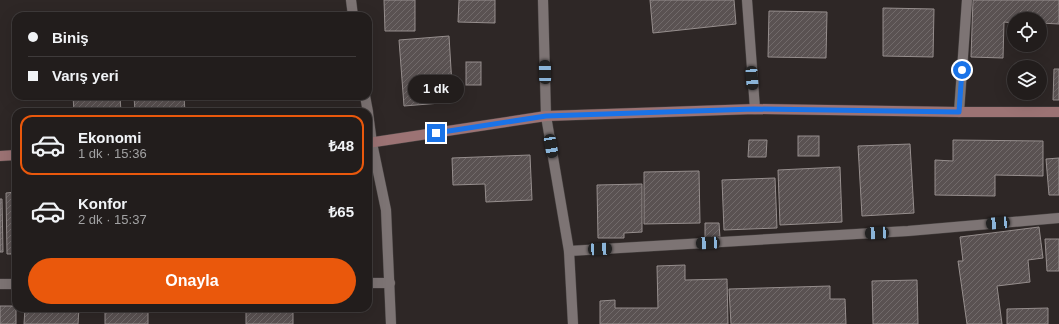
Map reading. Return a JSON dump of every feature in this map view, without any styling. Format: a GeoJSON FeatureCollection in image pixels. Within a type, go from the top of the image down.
{"type":"FeatureCollection","features":[{"type":"Feature","properties":{"kind":"street"},"geometry":{"type":"LineString","coordinates":[[351,0],[352,12]]}},
{"type":"Feature","properties":{"kind":"street"},"geometry":{"type":"LineString","coordinates":[[543,0],[546,116],[569,251],[573,324]]}},
{"type":"Feature","properties":{"kind":"street"},"geometry":{"type":"LineString","coordinates":[[748,0],[754,109]]}},
{"type":"Feature","properties":{"kind":"street"},"geometry":{"type":"LineString","coordinates":[[959,112],[967,0]]}},
{"type":"Feature","properties":{"kind":"street"},"geometry":{"type":"LineString","coordinates":[[372,143],[546,116],[754,109],[1059,112]]}},
{"type":"Feature","properties":{"kind":"street"},"geometry":{"type":"LineString","coordinates":[[372,151],[386,210],[391,324]]}},
{"type":"Feature","properties":{"kind":"street"},"geometry":{"type":"LineString","coordinates":[[0,156],[12,155]]}},
{"type":"Feature","properties":{"kind":"street"},"geometry":{"type":"LineString","coordinates":[[569,251],[908,231],[1059,218]]}},
{"type":"Feature","properties":{"kind":"street"},"geometry":{"type":"LineString","coordinates":[[372,283],[390,283]]}},
{"type":"Feature","properties":{"kind":"street"},"geometry":{"type":"LineString","coordinates":[[0,284],[12,284]]}},
{"type":"Feature","properties":{"kind":"building"},"geometry":{"type":"Polygon","coordinates":[[[384,0],[415,0],[415,31],[385,31],[384,0]]]}},
{"type":"Feature","properties":{"kind":"building"},"geometry":{"type":"Polygon","coordinates":[[[459,0],[495,0],[495,23],[458,22],[459,0]]]}},
{"type":"Feature","properties":{"kind":"building"},"geometry":{"type":"Polygon","coordinates":[[[650,0],[734,0],[736,24],[653,33],[650,0]]]}},
{"type":"Feature","properties":{"kind":"building"},"geometry":{"type":"Polygon","coordinates":[[[973,0],[1059,0],[1059,24],[1047,23],[1047,12],[1007,12],[1007,22],[1004,22],[1003,58],[971,57],[973,0]]]}},
{"type":"Feature","properties":{"kind":"building"},"geometry":{"type":"Polygon","coordinates":[[[883,8],[934,9],[933,57],[883,56],[883,8]]]}},
{"type":"Feature","properties":{"kind":"building"},"geometry":{"type":"Polygon","coordinates":[[[769,11],[827,12],[826,58],[768,57],[769,11]]]}},
{"type":"Feature","properties":{"kind":"building"},"geometry":{"type":"Polygon","coordinates":[[[449,36],[453,102],[404,106],[399,40],[449,36]]]}},
{"type":"Feature","properties":{"kind":"building"},"geometry":{"type":"Polygon","coordinates":[[[466,62],[481,62],[481,85],[466,85],[466,62]]]}},
{"type":"Feature","properties":{"kind":"building"},"geometry":{"type":"Polygon","coordinates":[[[1054,69],[1059,69],[1059,100],[1053,100],[1054,69]]]}},
{"type":"Feature","properties":{"kind":"building"},"geometry":{"type":"Polygon","coordinates":[[[73,100],[120,100],[121,108],[74,108],[73,100]]]}},
{"type":"Feature","properties":{"kind":"building"},"geometry":{"type":"Polygon","coordinates":[[[134,100],[184,100],[185,108],[135,108],[134,100]]]}},
{"type":"Feature","properties":{"kind":"building"},"geometry":{"type":"Polygon","coordinates":[[[798,136],[819,136],[819,156],[798,156],[798,136]]]}},
{"type":"Feature","properties":{"kind":"building"},"geometry":{"type":"Polygon","coordinates":[[[749,140],[767,140],[766,157],[748,157],[749,140]]]}},
{"type":"Feature","properties":{"kind":"building"},"geometry":{"type":"Polygon","coordinates":[[[953,140],[1043,141],[1043,176],[995,175],[995,196],[935,195],[935,160],[953,161],[953,140]]]}},
{"type":"Feature","properties":{"kind":"building"},"geometry":{"type":"Polygon","coordinates":[[[910,144],[914,213],[862,216],[858,146],[910,144]]]}},
{"type":"Feature","properties":{"kind":"building"},"geometry":{"type":"Polygon","coordinates":[[[530,155],[532,200],[486,202],[485,184],[453,185],[452,158],[530,155]]]}},
{"type":"Feature","properties":{"kind":"building"},"geometry":{"type":"Polygon","coordinates":[[[1059,158],[1059,195],[1049,195],[1046,159],[1059,158]]]}},
{"type":"Feature","properties":{"kind":"building"},"geometry":{"type":"Polygon","coordinates":[[[840,167],[842,222],[780,225],[778,170],[840,167]]]}},
{"type":"Feature","properties":{"kind":"building"},"geometry":{"type":"Polygon","coordinates":[[[699,171],[700,223],[644,224],[644,172],[699,171]]]}},
{"type":"Feature","properties":{"kind":"building"},"geometry":{"type":"Polygon","coordinates":[[[775,178],[777,228],[724,230],[722,180],[775,178]]]}},
{"type":"Feature","properties":{"kind":"building"},"geometry":{"type":"Polygon","coordinates":[[[642,184],[642,232],[624,233],[624,238],[598,238],[597,185],[642,184]]]}},
{"type":"Feature","properties":{"kind":"building"},"geometry":{"type":"Polygon","coordinates":[[[12,192],[12,254],[7,254],[6,193],[12,192]]]}},
{"type":"Feature","properties":{"kind":"building"},"geometry":{"type":"Polygon","coordinates":[[[0,199],[2,199],[3,252],[0,252],[0,199]]]}},
{"type":"Feature","properties":{"kind":"building"},"geometry":{"type":"Polygon","coordinates":[[[705,223],[719,223],[720,238],[705,238],[705,223]]]}},
{"type":"Feature","properties":{"kind":"building"},"geometry":{"type":"Polygon","coordinates":[[[1039,227],[1043,258],[1028,260],[1030,282],[997,286],[1002,324],[967,324],[958,261],[963,261],[960,237],[1039,227]]]}},
{"type":"Feature","properties":{"kind":"building"},"geometry":{"type":"Polygon","coordinates":[[[1045,239],[1059,239],[1059,271],[1047,271],[1045,239]]]}},
{"type":"Feature","properties":{"kind":"building"},"geometry":{"type":"Polygon","coordinates":[[[685,265],[685,280],[727,279],[728,324],[600,324],[600,301],[615,300],[615,308],[658,308],[657,266],[685,265]]]}},
{"type":"Feature","properties":{"kind":"building"},"geometry":{"type":"Polygon","coordinates":[[[917,280],[918,324],[873,324],[872,281],[917,280]]]}},
{"type":"Feature","properties":{"kind":"building"},"geometry":{"type":"Polygon","coordinates":[[[830,286],[830,299],[845,299],[846,324],[731,324],[729,289],[830,286]]]}},
{"type":"Feature","properties":{"kind":"building"},"geometry":{"type":"Polygon","coordinates":[[[0,306],[12,306],[12,312],[16,312],[16,324],[0,324],[0,306]]]}},
{"type":"Feature","properties":{"kind":"building"},"geometry":{"type":"Polygon","coordinates":[[[1048,308],[1048,324],[1007,324],[1007,309],[1048,308]]]}},
{"type":"Feature","properties":{"kind":"building"},"geometry":{"type":"Polygon","coordinates":[[[25,312],[79,312],[78,324],[24,324],[25,312]]]}},
{"type":"Feature","properties":{"kind":"building"},"geometry":{"type":"Polygon","coordinates":[[[105,312],[148,312],[148,324],[105,324],[105,312]]]}},
{"type":"Feature","properties":{"kind":"building"},"geometry":{"type":"Polygon","coordinates":[[[246,312],[293,312],[293,324],[246,324],[246,312]]]}},
{"type":"Feature","properties":{"kind":"route"},"geometry":{"type":"LineString","coordinates":[[436,133],[546,116],[754,109],[959,112],[962,70]]}}]}
